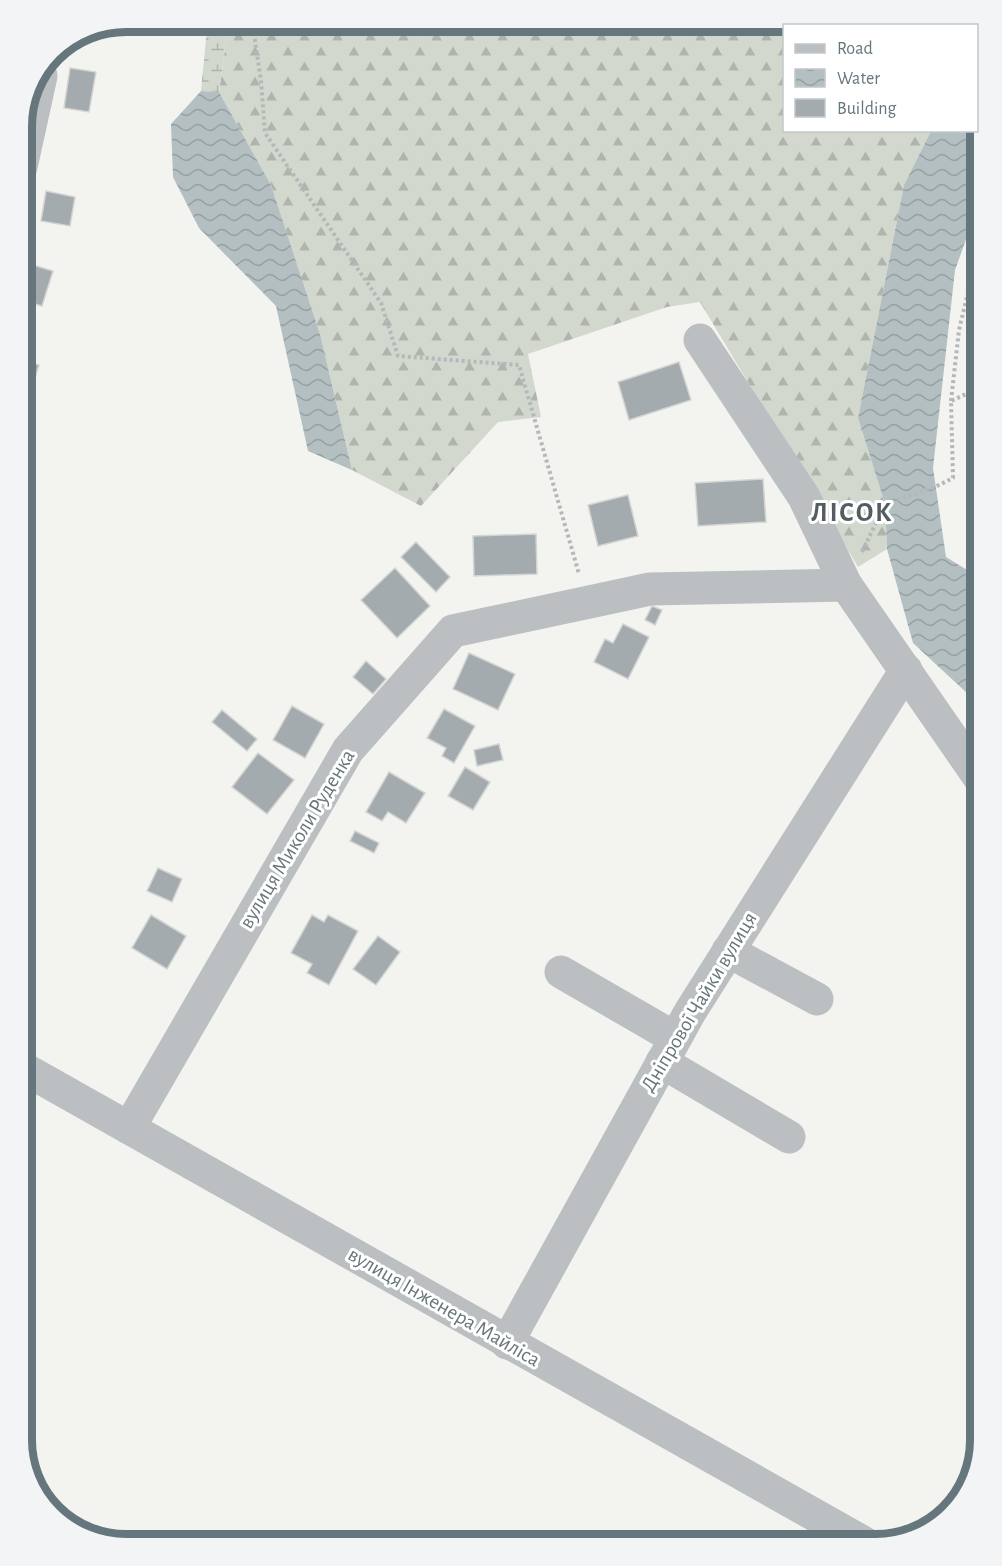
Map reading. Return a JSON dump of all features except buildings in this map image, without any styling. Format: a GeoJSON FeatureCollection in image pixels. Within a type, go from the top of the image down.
{"type":"FeatureCollection","features":[{"type":"Feature","properties":{"kind":"street"},"geometry":{"type":"LineString","coordinates":[[700,340],[804,497],[846,585],[970,764]]}},
{"type":"Feature","properties":{"kind":"street","name":"вулиця Миколи Руденка"},"geometry":{"type":"LineString","coordinates":[[129,1128],[348,750],[453,631],[650,589],[846,585]]}},
{"type":"Feature","properties":{"kind":"street","name":"Дніпрової Чайки вулиця"},"geometry":{"type":"LineString","coordinates":[[507,1342],[669,1050],[728,951],[906,670]]}},
{"type":"Feature","properties":{"kind":"street"},"geometry":{"type":"LineString","coordinates":[[728,951],[817,999]]}},
{"type":"Feature","properties":{"kind":"street"},"geometry":{"type":"LineString","coordinates":[[561,972],[789,1137]]}},
{"type":"Feature","properties":{"kind":"street","name":"вулиця Інженера Майліса"},"geometry":{"type":"LineString","coordinates":[[31,1072],[848,1534]]}},
{"type":"Feature","properties":{"kind":"path"},"geometry":{"type":"LineString","coordinates":[[255,31],[265,133],[381,303],[398,356],[519,365],[587,603]]}},
{"type":"Feature","properties":{"kind":"path"},"geometry":{"type":"LineString","coordinates":[[846,585],[885,504],[953,478],[951,402],[959,330],[970,284]]}},
{"type":"Feature","properties":{"kind":"path"},"geometry":{"type":"LineString","coordinates":[[951,402],[970,392]]}},
{"type":"Feature","properties":{"kind":"green space"},"geometry":{"type":"Polygon","coordinates":[[[207,31],[227,31],[219,92],[201,91],[207,31]]]}},
{"type":"Feature","properties":{"kind":"green space"},"geometry":{"type":"Polygon","coordinates":[[[227,31],[783,32],[783,132],[930,132],[904,185],[858,418],[885,504],[887,549],[858,567],[700,302],[667,307],[528,354],[541,417],[498,422],[421,506],[352,470],[320,334],[271,185],[219,92],[227,31]]]}},
{"type":"Feature","properties":{"kind":"water"},"geometry":{"type":"Polygon","coordinates":[[[201,91],[219,92],[271,185],[320,334],[352,470],[308,451],[276,306],[199,228],[173,177],[171,124],[201,91]]]}},
{"type":"Feature","properties":{"kind":"water"},"geometry":{"type":"Polygon","coordinates":[[[930,132],[970,132],[970,228],[955,270],[933,468],[946,557],[970,572],[970,693],[968,694],[913,643],[887,549],[885,504],[858,418],[904,185],[930,132]]]}},
{"type":"Feature","properties":{"kind":"district","name":"ЛІСОК"},"geometry":{"type":"Point","coordinates":[852,512]}}]}
